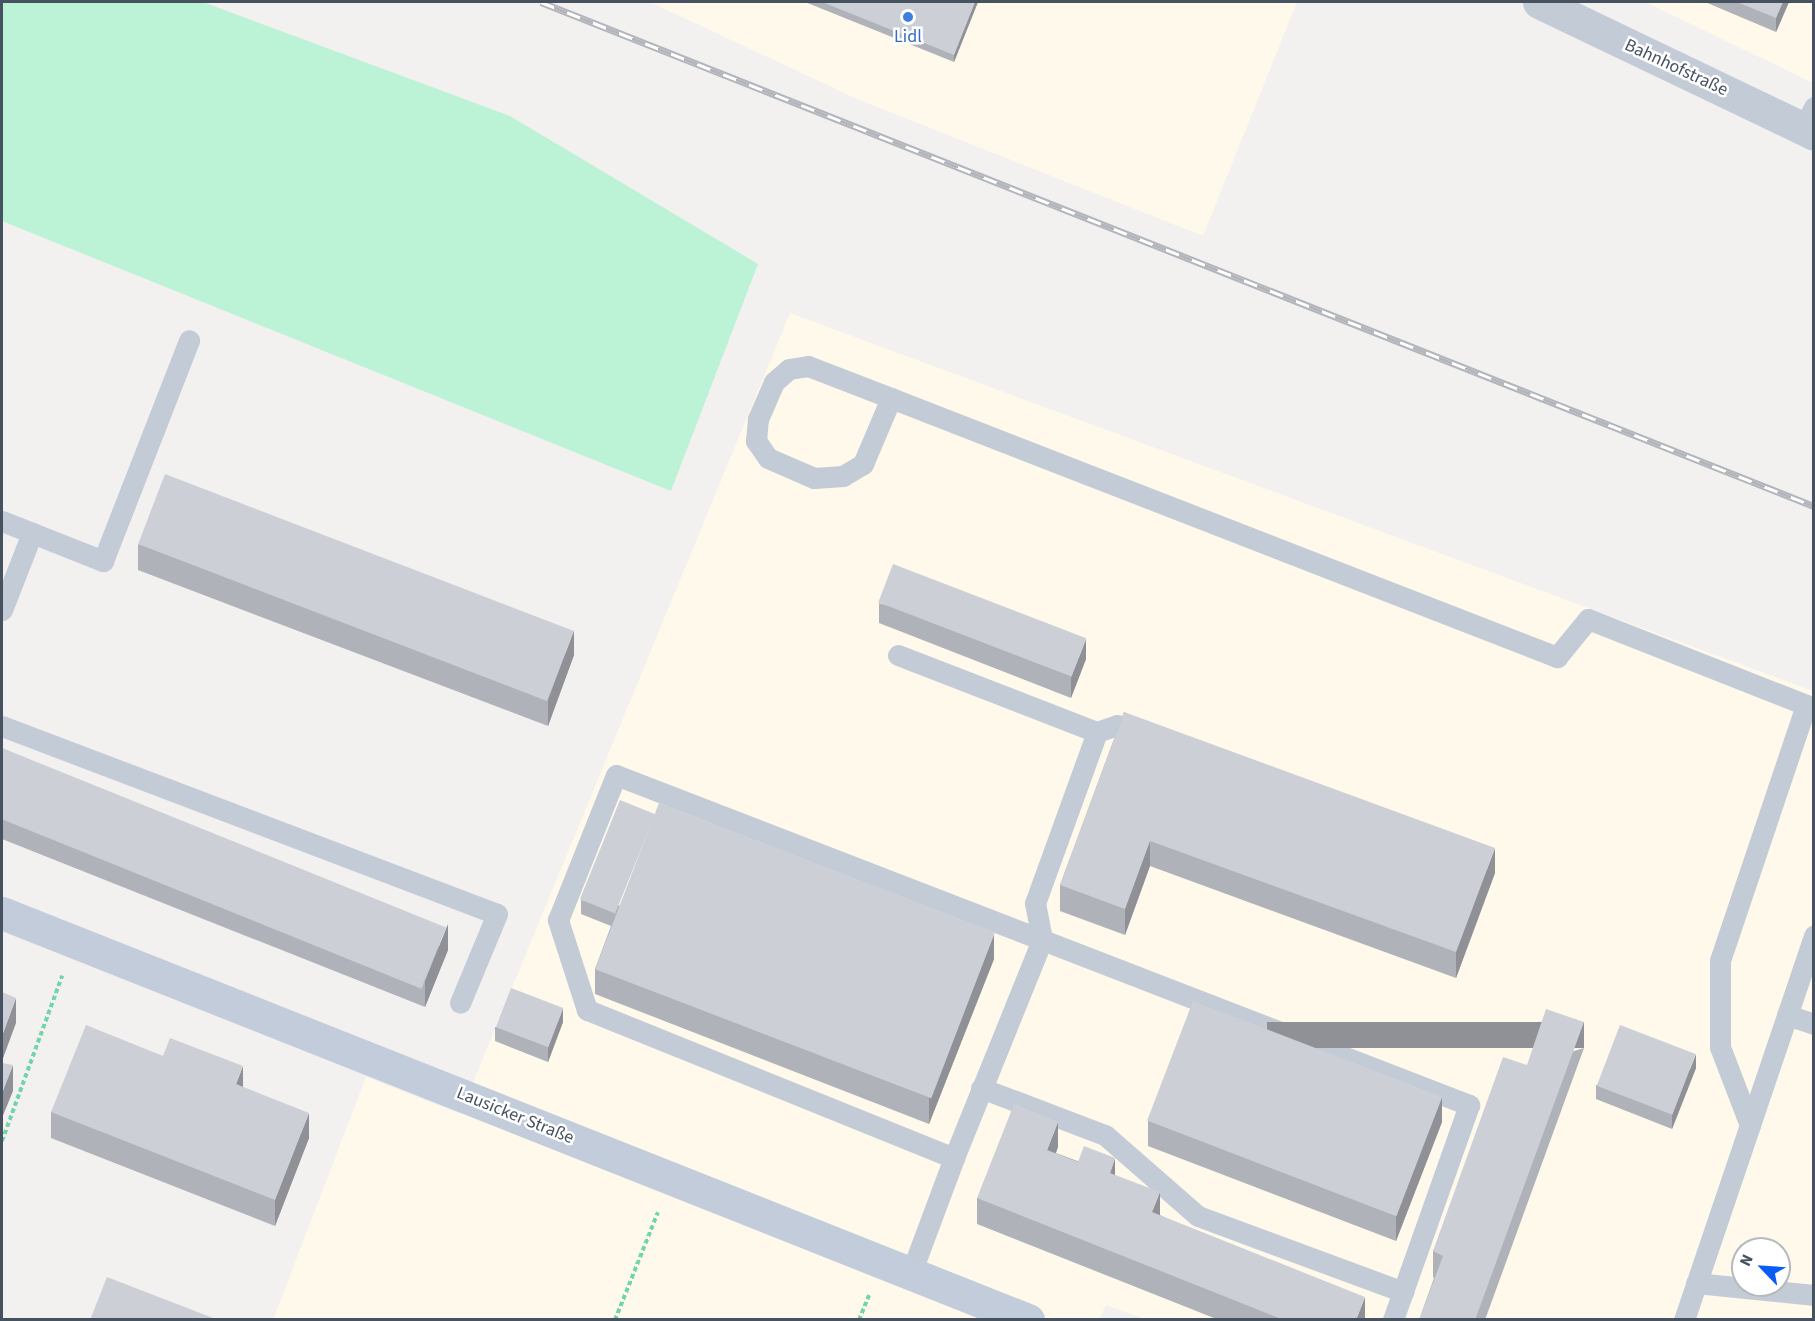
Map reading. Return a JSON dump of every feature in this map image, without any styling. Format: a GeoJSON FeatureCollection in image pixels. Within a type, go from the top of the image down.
{"type":"FeatureCollection","features":[{"type":"Feature","properties":{"kind":"main road","name":"Lausicker Straße"},"geometry":{"type":"LineString","coordinates":[[2,913],[1028,1320]]}},
{"type":"Feature","properties":{"kind":"street","name":"Bahnhofstraße"},"geometry":{"type":"LineString","coordinates":[[1539,2],[1810,123]]}},
{"type":"Feature","properties":{"kind":"lane"},"geometry":{"type":"LineString","coordinates":[[2,521],[103,561],[189,340]]}},
{"type":"Feature","properties":{"kind":"lane"},"geometry":{"type":"LineString","coordinates":[[891,398],[863,464],[843,476],[814,478],[768,458],[756,441],[758,419],[774,382],[789,369],[808,366],[891,398],[1557,657],[1588,619],[1806,705],[1720,960],[1720,1047],[1750,1125]]}},
{"type":"Feature","properties":{"kind":"lane"},"geometry":{"type":"LineString","coordinates":[[2,610],[32,533]]}},
{"type":"Feature","properties":{"kind":"lane"},"geometry":{"type":"LineString","coordinates":[[898,655],[1097,732],[1117,725],[1161,740]]}},
{"type":"Feature","properties":{"kind":"lane"},"geometry":{"type":"LineString","coordinates":[[2,726],[497,914],[460,1003]]}},
{"type":"Feature","properties":{"kind":"lane"},"geometry":{"type":"LineString","coordinates":[[911,1273],[981,1088],[1042,940],[1035,903],[1097,732]]}},
{"type":"Feature","properties":{"kind":"lane"},"geometry":{"type":"LineString","coordinates":[[954,1158],[586,1011],[558,920],[616,775],[1469,1105],[1393,1320]]}},
{"type":"Feature","properties":{"kind":"lane"},"geometry":{"type":"LineString","coordinates":[[1684,1320],[1814,935]]}},
{"type":"Feature","properties":{"kind":"lane"},"geometry":{"type":"LineString","coordinates":[[1787,1015],[1814,1024]]}},
{"type":"Feature","properties":{"kind":"lane"},"geometry":{"type":"LineString","coordinates":[[981,1088],[1105,1135],[1198,1216],[1403,1292]]}},
{"type":"Feature","properties":{"kind":"lane"},"geometry":{"type":"LineString","coordinates":[[1696,1283],[1814,1296]]}},
{"type":"Feature","properties":{"kind":"path"},"geometry":{"type":"LineString","coordinates":[[2,1141],[75,942]]}},
{"type":"Feature","properties":{"kind":"path"},"geometry":{"type":"LineString","coordinates":[[615,1320],[672,1179]]}},
{"type":"Feature","properties":{"kind":"shaded area"},"geometry":{"type":"Polygon","coordinates":[[[650,2],[1297,2],[1203,236],[857,99],[650,2]]]}},
{"type":"Feature","properties":{"kind":"shaded area"},"geometry":{"type":"Polygon","coordinates":[[[1645,2],[1813,2],[1813,83],[1645,2]]]}},
{"type":"Feature","properties":{"kind":"shaded area"},"geometry":{"type":"Polygon","coordinates":[[[790,313],[1813,691],[1813,1319],[1147,1320],[1106,1305],[1099,1320],[273,1320],[366,1077],[460,1114],[790,313]]]}},
{"type":"Feature","properties":{"kind":"green space"},"geometry":{"type":"Polygon","coordinates":[[[2,2],[203,2],[510,116],[758,264],[671,491],[2,221],[2,2]]]}},
{"type":"Feature","properties":{"kind":"building","name":"Lidl"},"geometry":{"type":"Polygon","coordinates":[[[822,2],[975,2],[954,55],[822,2]]]}},
{"type":"Feature","properties":{"kind":"building"},"geometry":{"type":"Polygon","coordinates":[[[1737,2],[1783,2],[1776,18],[1737,2]]]}},
{"type":"Feature","properties":{"kind":"building"},"geometry":{"type":"Polygon","coordinates":[[[165,474],[574,631],[547,701],[138,544],[165,474]]]}},
{"type":"Feature","properties":{"kind":"building"},"geometry":{"type":"Polygon","coordinates":[[[893,564],[1086,638],[1072,676],[878,602],[893,564]]]}},
{"type":"Feature","properties":{"kind":"building"},"geometry":{"type":"Polygon","coordinates":[[[1124,712],[1495,848],[1456,952],[1150,841],[1125,909],[1060,885],[1124,712]]]}},
{"type":"Feature","properties":{"kind":"building"},"geometry":{"type":"Polygon","coordinates":[[[2,748],[446,927],[421,989],[2,819],[2,748]]]}},
{"type":"Feature","properties":{"kind":"building"},"geometry":{"type":"Polygon","coordinates":[[[620,800],[655,814],[615,913],[580,899],[620,800]]]}},
{"type":"Feature","properties":{"kind":"building"},"geometry":{"type":"Polygon","coordinates":[[[659,803],[995,932],[931,1098],[595,969],[659,803]]]}},
{"type":"Feature","properties":{"kind":"building"},"geometry":{"type":"Polygon","coordinates":[[[511,988],[563,1008],[548,1047],[496,1027],[511,988]]]}},
{"type":"Feature","properties":{"kind":"building"},"geometry":{"type":"Polygon","coordinates":[[[2,992],[16,998],[2,1036],[2,992]]]}},
{"type":"Feature","properties":{"kind":"building"},"geometry":{"type":"Polygon","coordinates":[[[1193,1001],[1442,1097],[1396,1216],[1147,1120],[1193,1001]]]}},
{"type":"Feature","properties":{"kind":"building"},"geometry":{"type":"Polygon","coordinates":[[[1546,1009],[1584,1022],[1475,1320],[1419,1320],[1443,1256],[1433,1251],[1503,1057],[1527,1065],[1546,1009]]]}},
{"type":"Feature","properties":{"kind":"building"},"geometry":{"type":"Polygon","coordinates":[[[86,1025],[163,1056],[170,1038],[243,1066],[236,1084],[309,1113],[275,1200],[51,1112],[86,1025]]]}},
{"type":"Feature","properties":{"kind":"building"},"geometry":{"type":"Polygon","coordinates":[[[1620,1025],[1696,1054],[1672,1115],[1597,1086],[1620,1025]]]}},
{"type":"Feature","properties":{"kind":"building"},"geometry":{"type":"Polygon","coordinates":[[[2,1063],[13,1065],[2,1093],[2,1063]]]}},
{"type":"Feature","properties":{"kind":"building"},"geometry":{"type":"Polygon","coordinates":[[[1014,1104],[1058,1122],[1047,1150],[1078,1162],[1084,1146],[1115,1158],[1110,1173],[1160,1192],[1152,1212],[1365,1297],[1356,1320],[1284,1320],[977,1198],[1014,1104]]]}},
{"type":"Feature","properties":{"kind":"building"},"geometry":{"type":"Polygon","coordinates":[[[107,1277],[213,1318],[212,1320],[90,1320],[107,1277]]]}},
{"type":"Feature","properties":{"kind":"railway"},"geometry":{"type":"LineString","coordinates":[[541,2],[1814,506]]}},
{"type":"Feature","properties":{"kind":"place","name":"Lidl"},"geometry":{"type":"Point","coordinates":[908,17]}}]}
